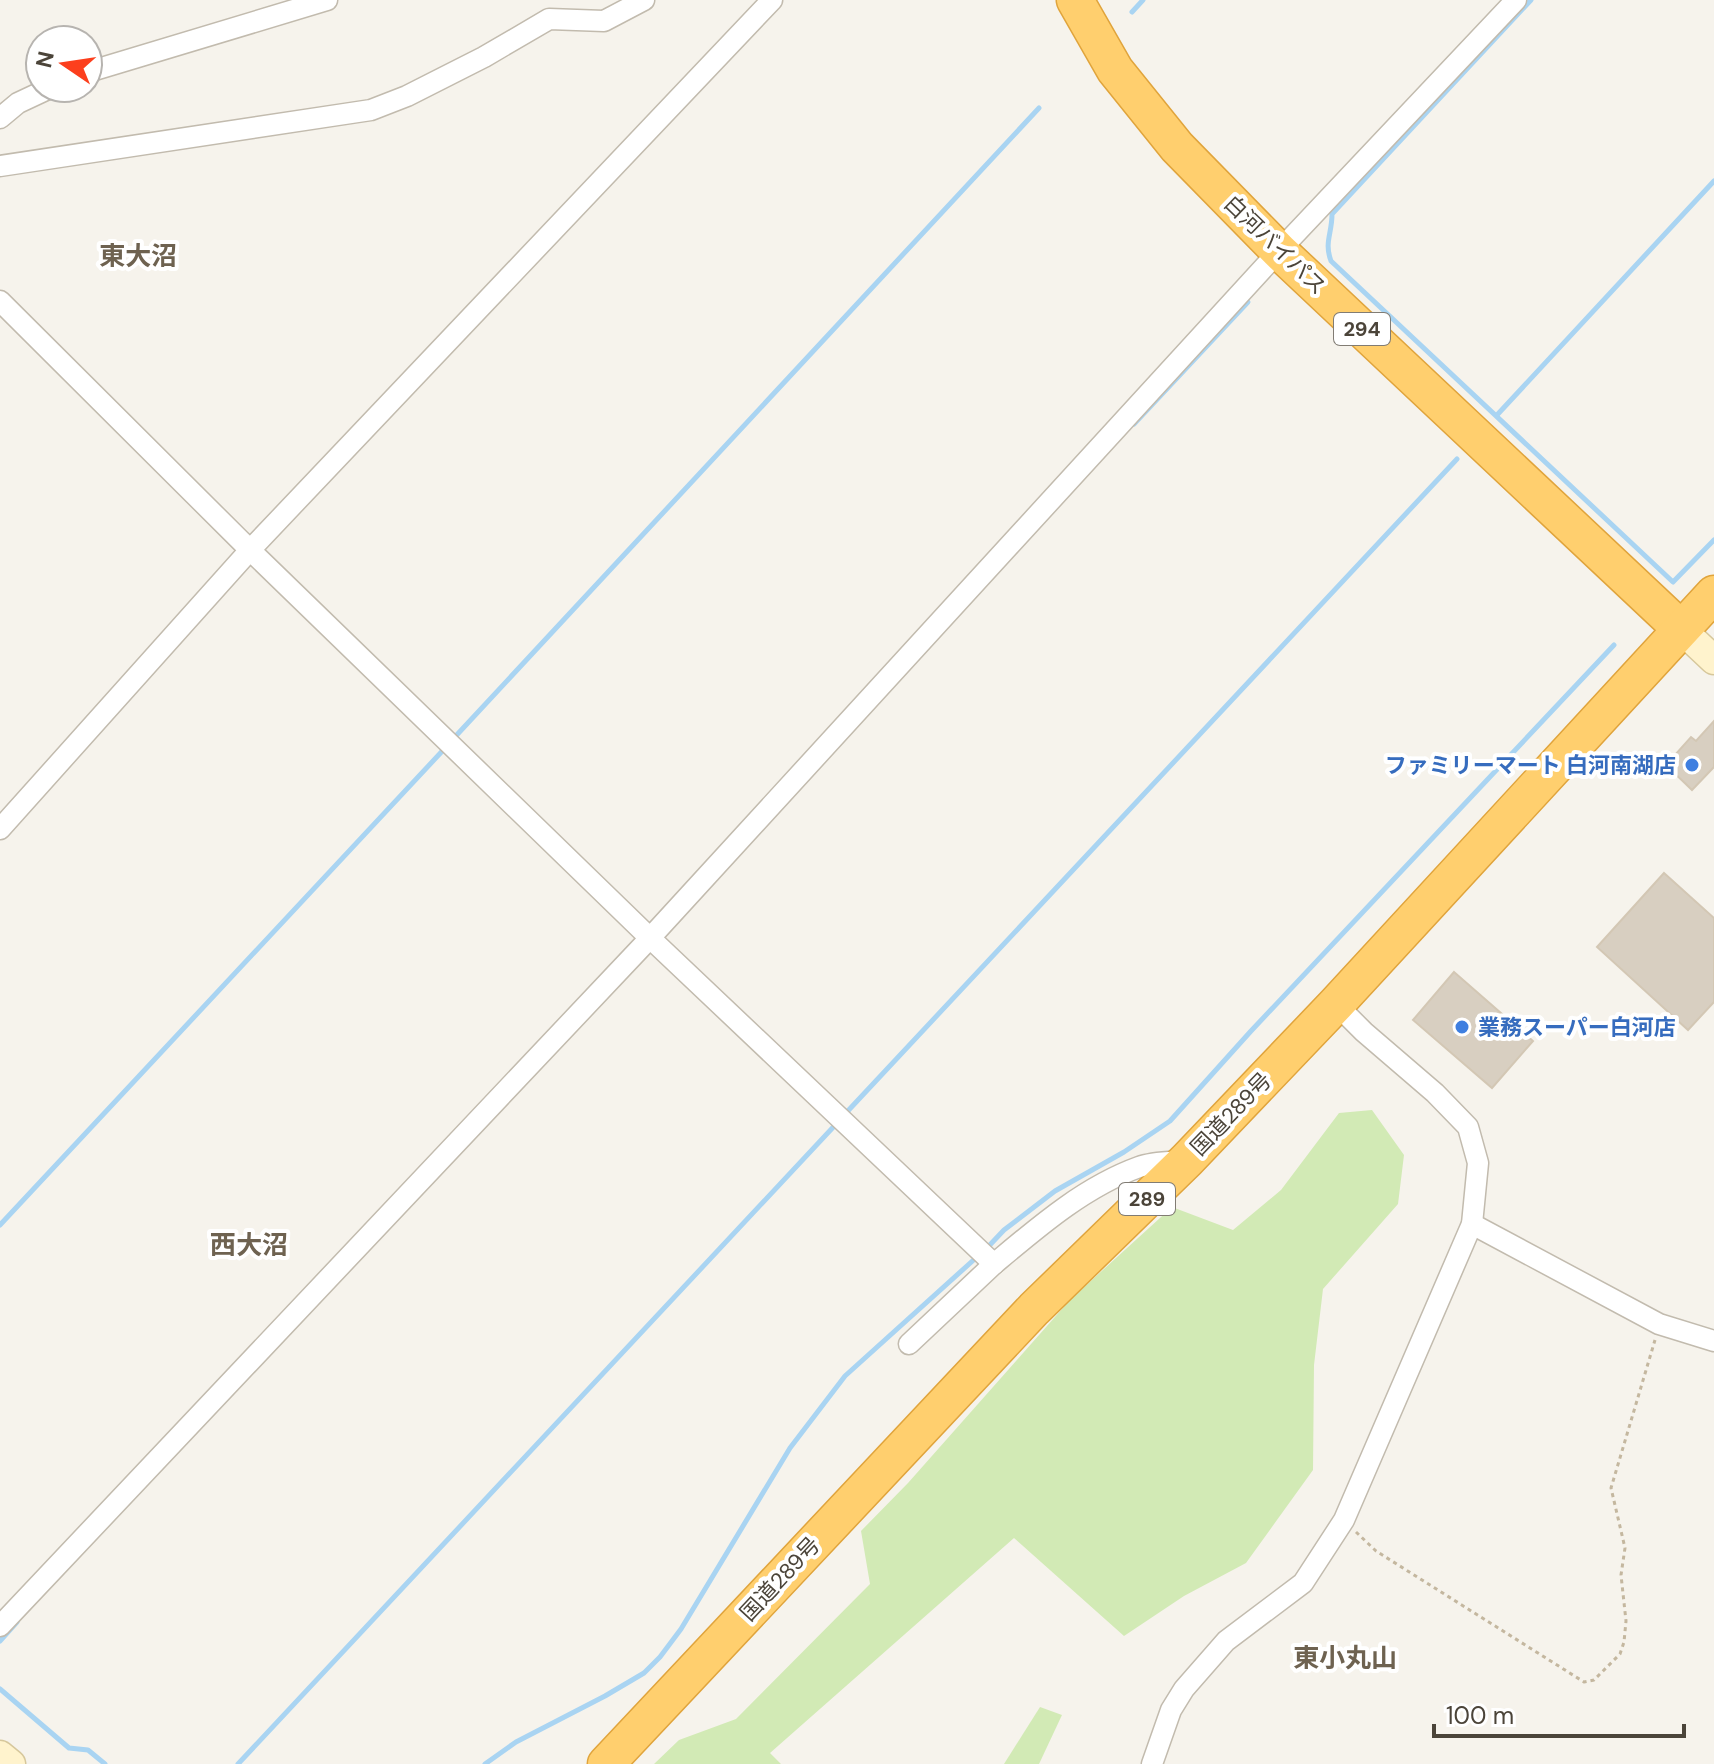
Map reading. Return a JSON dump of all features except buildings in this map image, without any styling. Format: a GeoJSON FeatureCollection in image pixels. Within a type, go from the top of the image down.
{"type":"FeatureCollection","features":[{"type":"Feature","properties":{"kind":"highway","name":"白河バイパス"},"geometry":{"type":"LineString","coordinates":[[1081,2],[1115,70],[1177,147],[1279,251],[1681,629]]}},
{"type":"Feature","properties":{"kind":"highway","name":"国道289号"},"geometry":{"type":"LineString","coordinates":[[606,1764],[1034,1309],[1187,1160],[1336,1004],[1714,594]]}},
{"type":"Feature","properties":{"kind":"street"},"geometry":{"type":"LineString","coordinates":[[104,67],[327,0]]}},
{"type":"Feature","properties":{"kind":"street"},"geometry":{"type":"LineString","coordinates":[[0,166],[371,110],[407,96],[484,57],[549,19],[604,21],[644,0]]}},
{"type":"Feature","properties":{"kind":"street"},"geometry":{"type":"LineString","coordinates":[[0,829],[250,550],[772,0]]}},
{"type":"Feature","properties":{"kind":"street"},"geometry":{"type":"LineString","coordinates":[[0,1626],[650,938],[1279,251],[1516,0]]}},
{"type":"Feature","properties":{"kind":"street"},"geometry":{"type":"LineString","coordinates":[[0,118],[24,100]]}},
{"type":"Feature","properties":{"kind":"street"},"geometry":{"type":"LineString","coordinates":[[0,301],[250,550],[650,938],[994,1264]]}},
{"type":"Feature","properties":{"kind":"street"},"geometry":{"type":"LineString","coordinates":[[1681,629],[1714,660]]}},
{"type":"Feature","properties":{"kind":"street"},"geometry":{"type":"LineString","coordinates":[[1152,1764],[1171,1710],[1184,1689],[1226,1641],[1303,1583],[1344,1520],[1472,1224],[1478,1163],[1468,1127],[1336,1004]]}},
{"type":"Feature","properties":{"kind":"street"},"geometry":{"type":"LineString","coordinates":[[909,1344],[994,1264],[1056,1212],[1141,1166],[1187,1160]]}},
{"type":"Feature","properties":{"kind":"street"},"geometry":{"type":"LineString","coordinates":[[1472,1224],[1659,1324],[1714,1341]]}},
{"type":"Feature","properties":{"kind":"street"},"geometry":{"type":"LineString","coordinates":[[0,1755],[11,1764]]}},
{"type":"Feature","properties":{"kind":"path"},"geometry":{"type":"LineString","coordinates":[[1344,1520],[1376,1551],[1584,1682],[1594,1680],[1620,1654],[1624,1642],[1626,1621],[1621,1575],[1625,1548],[1611,1488],[1659,1324]]}},
{"type":"Feature","properties":{"kind":"green space"},"geometry":{"type":"Polygon","coordinates":[[[1372,1110],[1404,1155],[1398,1204],[1323,1289],[1314,1365],[1313,1470],[1246,1563],[1184,1596],[1124,1636],[1014,1538],[770,1753],[781,1764],[654,1764],[679,1740],[736,1719],[870,1584],[861,1531],[908,1483],[1070,1300],[1172,1207],[1233,1230],[1281,1190],[1339,1113],[1372,1110]]]}},
{"type":"Feature","properties":{"kind":"green space"},"geometry":{"type":"Polygon","coordinates":[[[1040,1707],[1062,1715],[1039,1764],[1004,1764],[1040,1707]]]}},
{"type":"Feature","properties":{"kind":"waterway"},"geometry":{"type":"LineString","coordinates":[[1132,12],[1143,0]]}},
{"type":"Feature","properties":{"kind":"waterway"},"geometry":{"type":"LineString","coordinates":[[1531,0],[1332,214],[1328,243],[1331,261],[1673,582],[1714,540]]}},
{"type":"Feature","properties":{"kind":"waterway"},"geometry":{"type":"LineString","coordinates":[[453,739],[1039,108]]}},
{"type":"Feature","properties":{"kind":"waterway"},"geometry":{"type":"LineString","coordinates":[[1497,415],[1714,181]]}},
{"type":"Feature","properties":{"kind":"waterway"},"geometry":{"type":"LineString","coordinates":[[1134,424],[1248,302]]}},
{"type":"Feature","properties":{"kind":"waterway"},"geometry":{"type":"LineString","coordinates":[[845,1114],[1457,459]]}},
{"type":"Feature","properties":{"kind":"waterway"},"geometry":{"type":"LineString","coordinates":[[986,1249],[1004,1230],[1055,1191],[1124,1152],[1170,1121],[1614,645]]}},
{"type":"Feature","properties":{"kind":"waterway"},"geometry":{"type":"LineString","coordinates":[[0,1225],[447,746]]}},
{"type":"Feature","properties":{"kind":"waterway"},"geometry":{"type":"LineString","coordinates":[[238,1764],[838,1122]]}},
{"type":"Feature","properties":{"kind":"waterway"},"geometry":{"type":"LineString","coordinates":[[485,1764],[516,1742],[644,1673],[660,1657],[681,1629],[790,1448],[845,1376],[978,1256]]}},
{"type":"Feature","properties":{"kind":"waterway"},"geometry":{"type":"LineString","coordinates":[[0,1641],[17,1622]]}},
{"type":"Feature","properties":{"kind":"waterway"},"geometry":{"type":"LineString","coordinates":[[0,1689],[69,1748],[88,1750],[105,1764]]}},
{"type":"Feature","properties":{"kind":"place","name":"ファミリーマート 白河南湖店"},"geometry":{"type":"Point","coordinates":[1692,765]}},
{"type":"Feature","properties":{"kind":"place","name":"業務スーパー白河店"},"geometry":{"type":"Point","coordinates":[1462,1027]}},
{"type":"Feature","properties":{"kind":"district","name":"東大沼"},"geometry":{"type":"Point","coordinates":[138,256]}},
{"type":"Feature","properties":{"kind":"district","name":"西大沼"},"geometry":{"type":"Point","coordinates":[249,1245]}},
{"type":"Feature","properties":{"kind":"district","name":"東小丸山"},"geometry":{"type":"Point","coordinates":[1345,1658]}}]}
